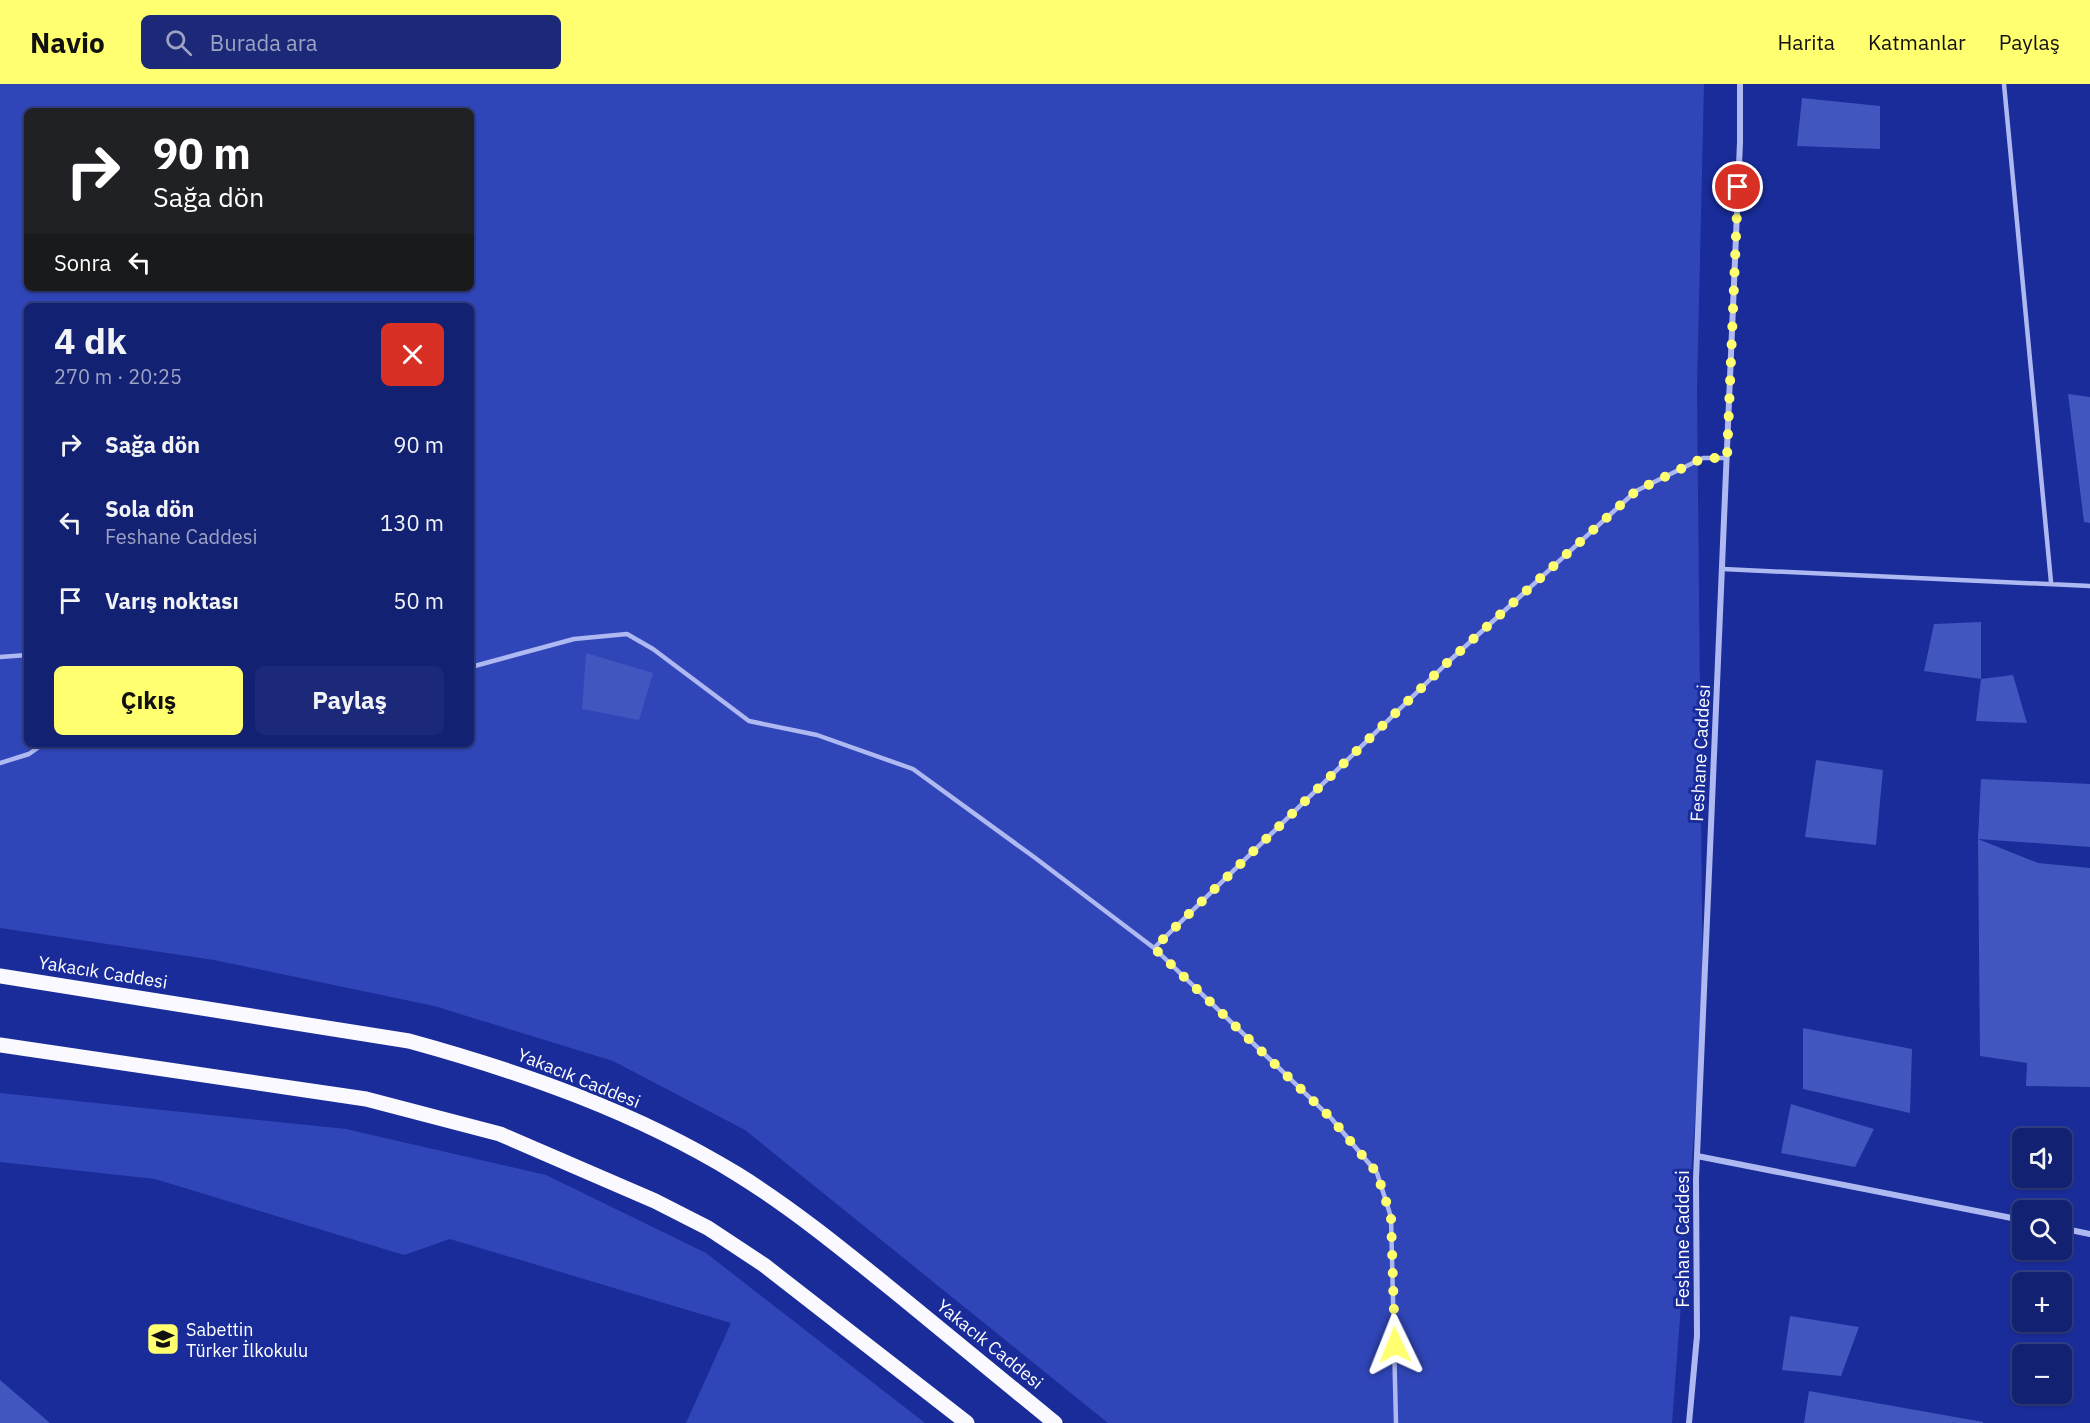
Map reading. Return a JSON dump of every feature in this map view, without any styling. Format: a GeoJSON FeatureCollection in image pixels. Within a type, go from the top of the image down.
{"type":"FeatureCollection","features":[{"type":"Feature","properties":{"kind":"main road","name":"Yakacık Caddesi"},"geometry":{"type":"LineString","coordinates":[[0,976],[409,1041],[473,1058],[619,1113],[672,1137],[736,1173],[792,1210],[1055,1423]]}},
{"type":"Feature","properties":{"kind":"main road"},"geometry":{"type":"LineString","coordinates":[[0,1045],[366,1100],[500,1134],[655,1201],[708,1228],[764,1265],[967,1423]]}},
{"type":"Feature","properties":{"kind":"street","name":"Feshane Caddesi"},"geometry":{"type":"LineString","coordinates":[[1689,1423],[1697,1336],[1697,1156],[1723,569],[1740,142],[1740,84]]}},
{"type":"Feature","properties":{"kind":"street"},"geometry":{"type":"LineString","coordinates":[[1697,1156],[2012,1218]]}},
{"type":"Feature","properties":{"kind":"street"},"geometry":{"type":"LineString","coordinates":[[2072,1230],[2090,1234]]}},
{"type":"Feature","properties":{"kind":"lane"},"geometry":{"type":"LineString","coordinates":[[2004,84],[2051,582]]}},
{"type":"Feature","properties":{"kind":"lane"},"geometry":{"type":"LineString","coordinates":[[1154,948],[1447,663],[1636,491],[1703,458],[1727,458]]}},
{"type":"Feature","properties":{"kind":"lane"},"geometry":{"type":"LineString","coordinates":[[1723,569],[2051,582],[2090,586]]}},
{"type":"Feature","properties":{"kind":"lane"},"geometry":{"type":"LineString","coordinates":[[474,667],[574,639],[627,634],[653,649],[749,720],[818,735],[914,769],[1154,948],[1331,1118],[1377,1173],[1391,1217],[1396,1423]]}},
{"type":"Feature","properties":{"kind":"lane"},"geometry":{"type":"LineString","coordinates":[[0,657],[24,655]]}},
{"type":"Feature","properties":{"kind":"lane"},"geometry":{"type":"LineString","coordinates":[[0,763],[29,754],[39,747]]}},
{"type":"Feature","properties":{"kind":"shaded area"},"geometry":{"type":"Polygon","coordinates":[[[0,84],[1704,84],[1697,388],[1703,1015],[1672,1423],[1108,1423],[745,1130],[613,1061],[434,1006],[214,960],[0,928],[0,84]]]}},
{"type":"Feature","properties":{"kind":"shaded area"},"geometry":{"type":"Polygon","coordinates":[[[0,1093],[346,1129],[546,1175],[706,1253],[925,1423],[686,1423],[731,1323],[450,1239],[404,1255],[155,1179],[0,1162],[0,1093]]]}},
{"type":"Feature","properties":{"kind":"building"},"geometry":{"type":"Polygon","coordinates":[[[1802,98],[1880,106],[1880,149],[1797,146],[1802,98]]]}},
{"type":"Feature","properties":{"kind":"building"},"geometry":{"type":"Polygon","coordinates":[[[2068,394],[2090,397],[2090,523],[2084,522],[2068,394]]]}},
{"type":"Feature","properties":{"kind":"building"},"geometry":{"type":"Polygon","coordinates":[[[1981,622],[1981,679],[1924,671],[1934,624],[1981,622]]]}},
{"type":"Feature","properties":{"kind":"building"},"geometry":{"type":"Polygon","coordinates":[[[586,653],[653,673],[639,720],[582,709],[586,653]]]}},
{"type":"Feature","properties":{"kind":"building"},"geometry":{"type":"Polygon","coordinates":[[[2013,675],[2027,723],[1976,721],[1981,679],[2013,675]]]}},
{"type":"Feature","properties":{"kind":"building"},"geometry":{"type":"Polygon","coordinates":[[[1816,760],[1883,770],[1876,845],[1805,837],[1816,760]]]}},
{"type":"Feature","properties":{"kind":"building"},"geometry":{"type":"Polygon","coordinates":[[[1981,779],[2090,784],[2090,847],[1978,839],[1981,779]]]}},
{"type":"Feature","properties":{"kind":"building"},"geometry":{"type":"Polygon","coordinates":[[[1978,839],[2038,863],[2090,868],[2090,1087],[2026,1086],[2027,1063],[1980,1056],[1978,839]]]}},
{"type":"Feature","properties":{"kind":"building"},"geometry":{"type":"Polygon","coordinates":[[[1803,1028],[1912,1049],[1910,1113],[1803,1089],[1803,1028]]]}},
{"type":"Feature","properties":{"kind":"building"},"geometry":{"type":"Polygon","coordinates":[[[1791,1104],[1874,1129],[1855,1167],[1781,1153],[1791,1104]]]}},
{"type":"Feature","properties":{"kind":"building"},"geometry":{"type":"Polygon","coordinates":[[[1790,1316],[1859,1327],[1841,1376],[1782,1370],[1790,1316]]]}},
{"type":"Feature","properties":{"kind":"building"},"geometry":{"type":"Polygon","coordinates":[[[0,1380],[50,1423],[0,1423],[0,1380]]]}},
{"type":"Feature","properties":{"kind":"building"},"geometry":{"type":"Polygon","coordinates":[[[1809,1391],[1983,1422],[1983,1423],[1804,1423],[1809,1391]]]}},
{"type":"Feature","properties":{"kind":"place","name":"Sabettin Türker İlkokulu"},"geometry":{"type":"Point","coordinates":[163,1339]}},
{"type":"Feature","properties":{"kind":"route"},"geometry":{"type":"LineString","coordinates":[[1395,1345],[1391,1217],[1377,1173],[1331,1118],[1154,948],[1447,663],[1636,491],[1703,458],[1727,458],[1738,187]]}}]}
